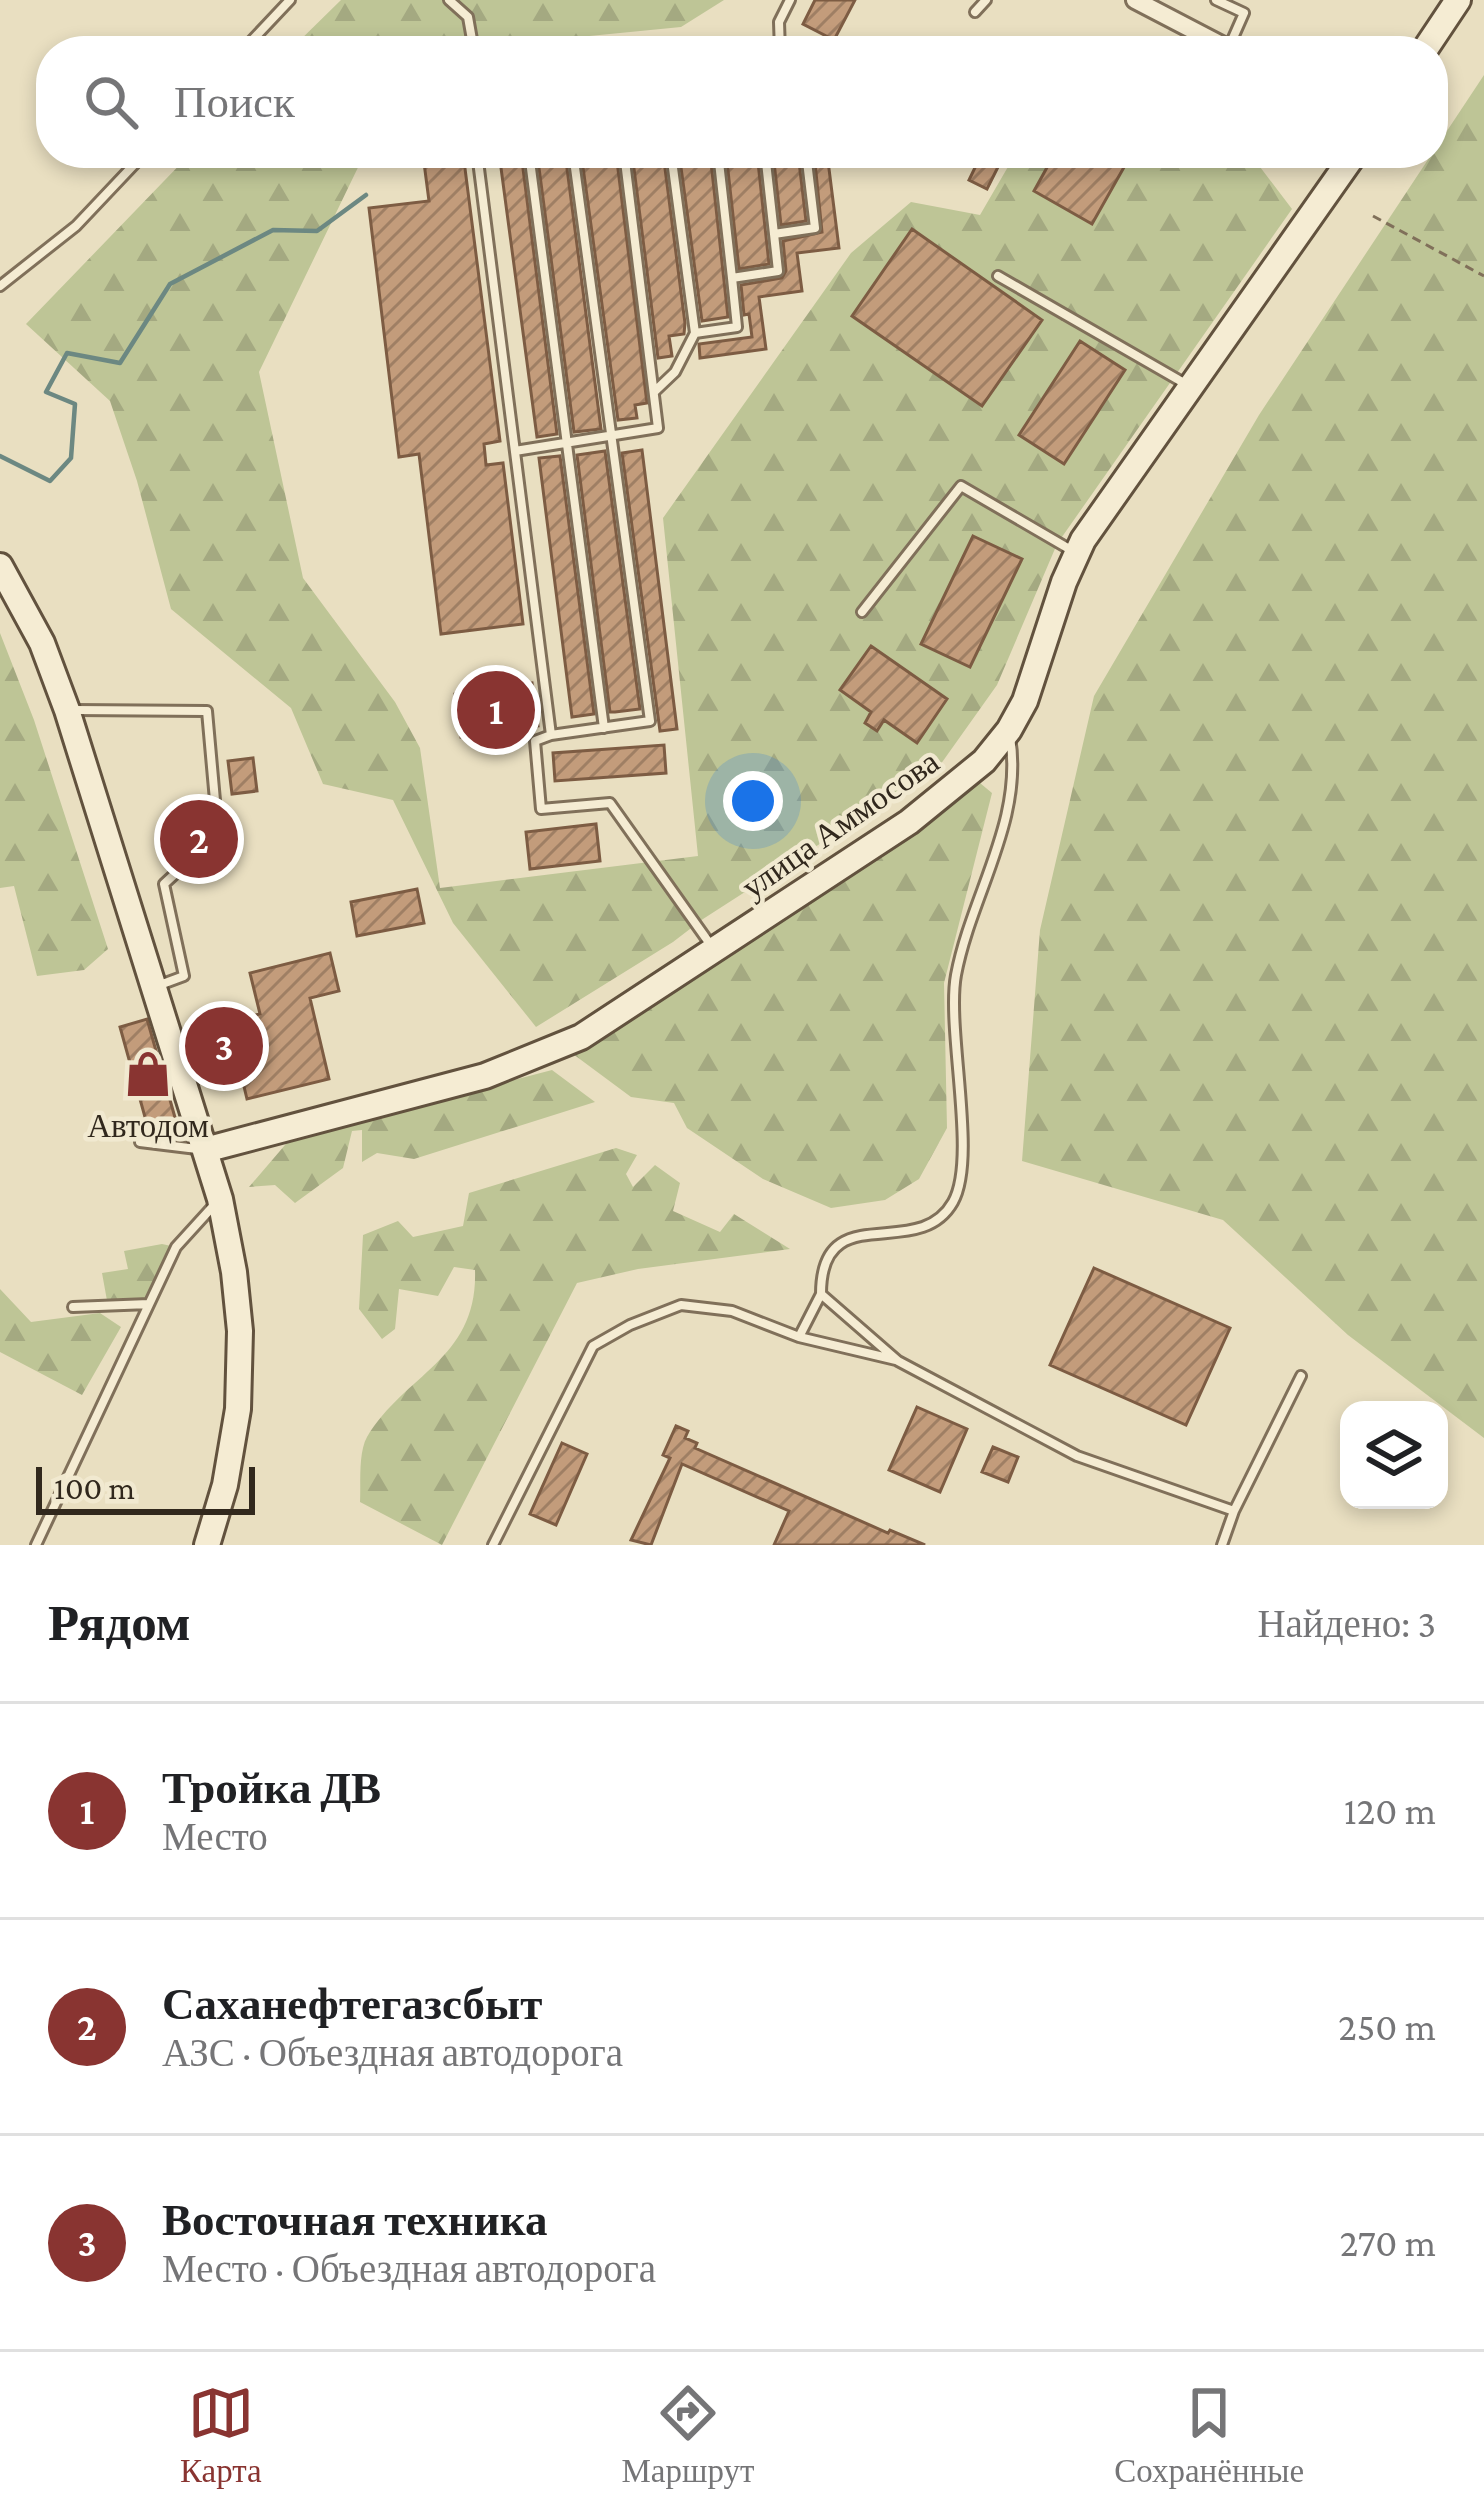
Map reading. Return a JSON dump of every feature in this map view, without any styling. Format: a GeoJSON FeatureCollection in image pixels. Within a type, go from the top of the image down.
{"type":"FeatureCollection","features":[{"type":"Feature","properties":{"kind":"street"},"geometry":{"type":"LineString","coordinates":[[1135,0],[1203,36]]}},
{"type":"Feature","properties":{"kind":"street"},"geometry":{"type":"LineString","coordinates":[[1434,36],[1458,0]]}},
{"type":"Feature","properties":{"kind":"street","name":"улица Аммосова"},"geometry":{"type":"LineString","coordinates":[[205,1150],[485,1076],[580,1037],[909,822],[984,761],[1009,730],[1024,701],[1078,554],[1344,168]]}},
{"type":"Feature","properties":{"kind":"street"},"geometry":{"type":"LineString","coordinates":[[0,566],[42,644],[67,710],[220,1198],[240,1330],[238,1409],[208,1545]]}},
{"type":"Feature","properties":{"kind":"lane"},"geometry":{"type":"LineString","coordinates":[[256,36],[290,0]]}},
{"type":"Feature","properties":{"kind":"lane"},"geometry":{"type":"LineString","coordinates":[[449,0],[468,17],[471,36]]}},
{"type":"Feature","properties":{"kind":"lane"},"geometry":{"type":"LineString","coordinates":[[779,36],[779,22],[790,0]]}},
{"type":"Feature","properties":{"kind":"lane"},"geometry":{"type":"LineString","coordinates":[[975,12],[986,0]]}},
{"type":"Feature","properties":{"kind":"lane"},"geometry":{"type":"LineString","coordinates":[[1216,0],[1244,14],[1235,36]]}},
{"type":"Feature","properties":{"kind":"lane"},"geometry":{"type":"LineString","coordinates":[[0,286],[76,226],[131,168]]}},
{"type":"Feature","properties":{"kind":"lane"},"geometry":{"type":"LineString","coordinates":[[479,168],[551,735]]}},
{"type":"Feature","properties":{"kind":"lane"},"geometry":{"type":"LineString","coordinates":[[531,168],[604,728]]}},
{"type":"Feature","properties":{"kind":"lane"},"geometry":{"type":"LineString","coordinates":[[575,168],[650,721],[535,741],[541,809],[610,803],[714,950]]}},
{"type":"Feature","properties":{"kind":"lane"},"geometry":{"type":"LineString","coordinates":[[515,451],[658,428],[626,168]]}},
{"type":"Feature","properties":{"kind":"lane"},"geometry":{"type":"LineString","coordinates":[[653,393],[675,372],[695,332],[673,168]]}},
{"type":"Feature","properties":{"kind":"lane"},"geometry":{"type":"LineString","coordinates":[[695,332],[737,327],[720,168]]}},
{"type":"Feature","properties":{"kind":"lane"},"geometry":{"type":"LineString","coordinates":[[732,278],[778,271],[767,168]]}},
{"type":"Feature","properties":{"kind":"lane"},"geometry":{"type":"LineString","coordinates":[[774,234],[815,228],[808,168]]}},
{"type":"Feature","properties":{"kind":"lane"},"geometry":{"type":"LineString","coordinates":[[998,276],[1191,387]]}},
{"type":"Feature","properties":{"kind":"lane"},"geometry":{"type":"LineString","coordinates":[[862,612],[961,486],[1078,554]]}},
{"type":"Feature","properties":{"kind":"lane"},"geometry":{"type":"LineString","coordinates":[[67,710],[207,712],[218,834],[164,884],[184,976],[154,987]]}},
{"type":"Feature","properties":{"kind":"lane"},"geometry":{"type":"LineString","coordinates":[[799,1336],[821,1294],[821,1267],[836,1247],[858,1235],[918,1230],[939,1220],[955,1199],[961,1161],[956,977],[1012,796],[1009,730]]}},
{"type":"Feature","properties":{"kind":"lane"},"geometry":{"type":"LineString","coordinates":[[140,1142],[205,1150]]}},
{"type":"Feature","properties":{"kind":"lane"},"geometry":{"type":"LineString","coordinates":[[36,1545],[176,1247],[220,1198]]}},
{"type":"Feature","properties":{"kind":"lane"},"geometry":{"type":"LineString","coordinates":[[821,1294],[898,1361],[1077,1456],[1234,1510]]}},
{"type":"Feature","properties":{"kind":"lane"},"geometry":{"type":"LineString","coordinates":[[73,1307],[149,1304]]}},
{"type":"Feature","properties":{"kind":"lane"},"geometry":{"type":"LineString","coordinates":[[493,1545],[593,1346],[630,1325],[681,1306],[732,1311],[799,1336],[898,1361]]}},
{"type":"Feature","properties":{"kind":"lane"},"geometry":{"type":"LineString","coordinates":[[1222,1545],[1234,1510],[1301,1376]]}},
{"type":"Feature","properties":{"kind":"path"},"geometry":{"type":"LineString","coordinates":[[1373,216],[1484,276]]}},
{"type":"Feature","properties":{"kind":"green space"},"geometry":{"type":"Polygon","coordinates":[[[341,0],[724,0],[681,27],[590,36],[304,36],[341,0]]]}},
{"type":"Feature","properties":{"kind":"green space"},"geometry":{"type":"Polygon","coordinates":[[[1484,75],[1484,1438],[1448,1411],[1448,1401],[1435,1401],[1348,1335],[1223,1220],[1022,1161],[1040,930],[1094,696],[1259,415],[1422,168],[1448,168],[1448,129],[1484,75]]]}},
{"type":"Feature","properties":{"kind":"green space"},"geometry":{"type":"Polygon","coordinates":[[[177,168],[358,168],[259,372],[303,578],[395,702],[420,748],[440,888],[698,856],[663,518],[851,253],[911,202],[980,215],[1007,168],[1261,168],[1292,209],[1057,544],[997,685],[938,768],[536,1027],[453,923],[393,800],[323,784],[291,708],[171,609],[110,401],[26,324],[177,168]]]}},
{"type":"Feature","properties":{"kind":"green space"},"geometry":{"type":"Polygon","coordinates":[[[0,633],[34,720],[108,949],[84,970],[37,976],[14,886],[0,888],[0,633]]]}},
{"type":"Feature","properties":{"kind":"green space"},"geometry":{"type":"Polygon","coordinates":[[[980,783],[992,793],[944,983],[947,1128],[919,1179],[885,1200],[831,1208],[763,1179],[687,1128],[674,1103],[631,1097],[573,1054],[980,783]]]}},
{"type":"Feature","properties":{"kind":"green space"},"geometry":{"type":"Polygon","coordinates":[[[552,1070],[595,1102],[414,1159],[377,1153],[362,1162],[362,1130],[352,1131],[343,1168],[295,1203],[275,1185],[249,1187],[291,1138],[552,1070]]]}},
{"type":"Feature","properties":{"kind":"green space"},"geometry":{"type":"Polygon","coordinates":[[[616,1148],[637,1155],[626,1174],[633,1187],[655,1165],[680,1183],[673,1211],[720,1232],[734,1214],[790,1249],[638,1269],[577,1283],[442,1545],[360,1502],[367,1437],[437,1363],[465,1325],[475,1270],[454,1267],[438,1296],[399,1289],[395,1329],[382,1339],[359,1309],[363,1235],[398,1221],[413,1237],[463,1226],[469,1193],[616,1148]]]}},
{"type":"Feature","properties":{"kind":"green space"},"geometry":{"type":"Polygon","coordinates":[[[162,1244],[176,1247],[149,1304],[108,1306],[102,1273],[128,1269],[124,1251],[162,1244]]]}},
{"type":"Feature","properties":{"kind":"green space"},"geometry":{"type":"Polygon","coordinates":[[[0,1289],[31,1322],[100,1313],[121,1327],[82,1395],[0,1352],[0,1289]]]}},
{"type":"Feature","properties":{"kind":"building"},"geometry":{"type":"Polygon","coordinates":[[[815,0],[855,0],[836,36],[803,24],[815,0]]]}},
{"type":"Feature","properties":{"kind":"building"},"geometry":{"type":"Polygon","coordinates":[[[425,168],[465,168],[500,441],[484,444],[486,465],[503,463],[523,624],[441,634],[419,454],[399,457],[369,208],[429,201],[425,168]]]}},
{"type":"Feature","properties":{"kind":"building"},"geometry":{"type":"Polygon","coordinates":[[[501,168],[523,168],[557,434],[537,437],[501,168]]]}},
{"type":"Feature","properties":{"kind":"building"},"geometry":{"type":"Polygon","coordinates":[[[539,168],[567,168],[601,429],[574,432],[539,168]]]}},
{"type":"Feature","properties":{"kind":"building"},"geometry":{"type":"Polygon","coordinates":[[[583,168],[618,168],[647,403],[635,405],[637,418],[618,420],[583,168]]]}},
{"type":"Feature","properties":{"kind":"building"},"geometry":{"type":"Polygon","coordinates":[[[634,168],[665,168],[685,323],[684,334],[669,336],[672,356],[658,358],[634,168]]]}},
{"type":"Feature","properties":{"kind":"building"},"geometry":{"type":"Polygon","coordinates":[[[681,168],[712,168],[728,317],[702,321],[681,168]]]}},
{"type":"Feature","properties":{"kind":"building"},"geometry":{"type":"Polygon","coordinates":[[[728,168],[759,168],[769,264],[739,269],[728,168]]]}},
{"type":"Feature","properties":{"kind":"building"},"geometry":{"type":"Polygon","coordinates":[[[775,168],[800,168],[806,221],[781,225],[775,168]]]}},
{"type":"Feature","properties":{"kind":"building"},"geometry":{"type":"Polygon","coordinates":[[[816,168],[829,168],[839,248],[797,253],[802,291],[759,297],[766,349],[700,358],[699,344],[752,337],[741,285],[782,278],[786,271],[783,241],[822,232],[816,168]]]}},
{"type":"Feature","properties":{"kind":"building"},"geometry":{"type":"Polygon","coordinates":[[[975,168],[998,168],[987,189],[969,180],[975,168]]]}},
{"type":"Feature","properties":{"kind":"building"},"geometry":{"type":"Polygon","coordinates":[[[1047,168],[1124,168],[1092,224],[1034,191],[1047,168]]]}},
{"type":"Feature","properties":{"kind":"building"},"geometry":{"type":"Polygon","coordinates":[[[912,229],[1042,320],[982,406],[852,316],[912,229]]]}},
{"type":"Feature","properties":{"kind":"building"},"geometry":{"type":"Polygon","coordinates":[[[1080,341],[1125,370],[1064,464],[1019,435],[1080,341]]]}},
{"type":"Feature","properties":{"kind":"building"},"geometry":{"type":"Polygon","coordinates":[[[642,450],[677,729],[660,731],[622,453],[642,450]]]}},
{"type":"Feature","properties":{"kind":"building"},"geometry":{"type":"Polygon","coordinates":[[[605,451],[640,709],[615,712],[610,712],[577,455],[605,451]]]}},
{"type":"Feature","properties":{"kind":"building"},"geometry":{"type":"Polygon","coordinates":[[[560,456],[594,714],[572,717],[539,458],[560,456]]]}},
{"type":"Feature","properties":{"kind":"building"},"geometry":{"type":"Polygon","coordinates":[[[973,536],[1022,559],[970,667],[921,644],[973,536]]]}},
{"type":"Feature","properties":{"kind":"building"},"geometry":{"type":"Polygon","coordinates":[[[871,646],[947,699],[917,743],[884,720],[877,731],[865,723],[871,712],[840,690],[871,646]]]}},
{"type":"Feature","properties":{"kind":"building"},"geometry":{"type":"Polygon","coordinates":[[[532,683],[538,726],[461,737],[455,694],[532,683]]]}},
{"type":"Feature","properties":{"kind":"building"},"geometry":{"type":"Polygon","coordinates":[[[664,745],[666,773],[555,781],[553,753],[664,745]]]}},
{"type":"Feature","properties":{"kind":"building"},"geometry":{"type":"Polygon","coordinates":[[[253,758],[257,791],[232,794],[228,761],[253,758]]]}},
{"type":"Feature","properties":{"kind":"building"},"geometry":{"type":"Polygon","coordinates":[[[596,824],[600,861],[530,869],[526,832],[596,824]]]}},
{"type":"Feature","properties":{"kind":"building"},"geometry":{"type":"Polygon","coordinates":[[[417,889],[424,923],[357,936],[351,902],[417,889]]]}},
{"type":"Feature","properties":{"kind":"building"},"geometry":{"type":"Polygon","coordinates":[[[330,953],[339,991],[310,998],[329,1079],[247,1099],[240,1070],[215,1077],[200,1024],[260,1014],[250,973],[330,953]]]}},
{"type":"Feature","properties":{"kind":"building","name":"Автодом"},"geometry":{"type":"Polygon","coordinates":[[[147,1019],[176,1121],[148,1128],[120,1027],[147,1019]]]}},
{"type":"Feature","properties":{"kind":"building"},"geometry":{"type":"Polygon","coordinates":[[[1094,1268],[1230,1328],[1186,1425],[1050,1365],[1094,1268]]]}},
{"type":"Feature","properties":{"kind":"building"},"geometry":{"type":"Polygon","coordinates":[[[917,1407],[967,1429],[940,1492],[889,1470],[917,1407]]]}},
{"type":"Feature","properties":{"kind":"building"},"geometry":{"type":"Polygon","coordinates":[[[676,1426],[688,1431],[685,1438],[697,1443],[695,1448],[925,1545],[774,1545],[789,1511],[682,1464],[651,1545],[631,1540],[670,1458],[663,1455],[676,1426]]]}},
{"type":"Feature","properties":{"kind":"building"},"geometry":{"type":"Polygon","coordinates":[[[562,1443],[587,1454],[556,1525],[530,1514],[562,1443]]]}},
{"type":"Feature","properties":{"kind":"building"},"geometry":{"type":"Polygon","coordinates":[[[993,1447],[1018,1457],[1008,1482],[982,1472],[993,1447]]]}},
{"type":"Feature","properties":{"kind":"waterway"},"geometry":{"type":"LineString","coordinates":[[0,456],[50,481],[71,458],[75,404],[46,392],[67,353],[120,363],[170,284],[273,230],[317,231],[366,195]]}},
{"type":"Feature","properties":{"kind":"place","name":"Тройка ДВ"},"geometry":{"type":"Point","coordinates":[496,710]}},
{"type":"Feature","properties":{"kind":"place","name":"Саханефтегазсбыт"},"geometry":{"type":"Point","coordinates":[199,839]}},
{"type":"Feature","properties":{"kind":"place","name":"Восточная техника"},"geometry":{"type":"Point","coordinates":[224,1046]}},
{"type":"Feature","properties":{"kind":"place","name":"Автодом"},"geometry":{"type":"Point","coordinates":[148,1074]}}]}
